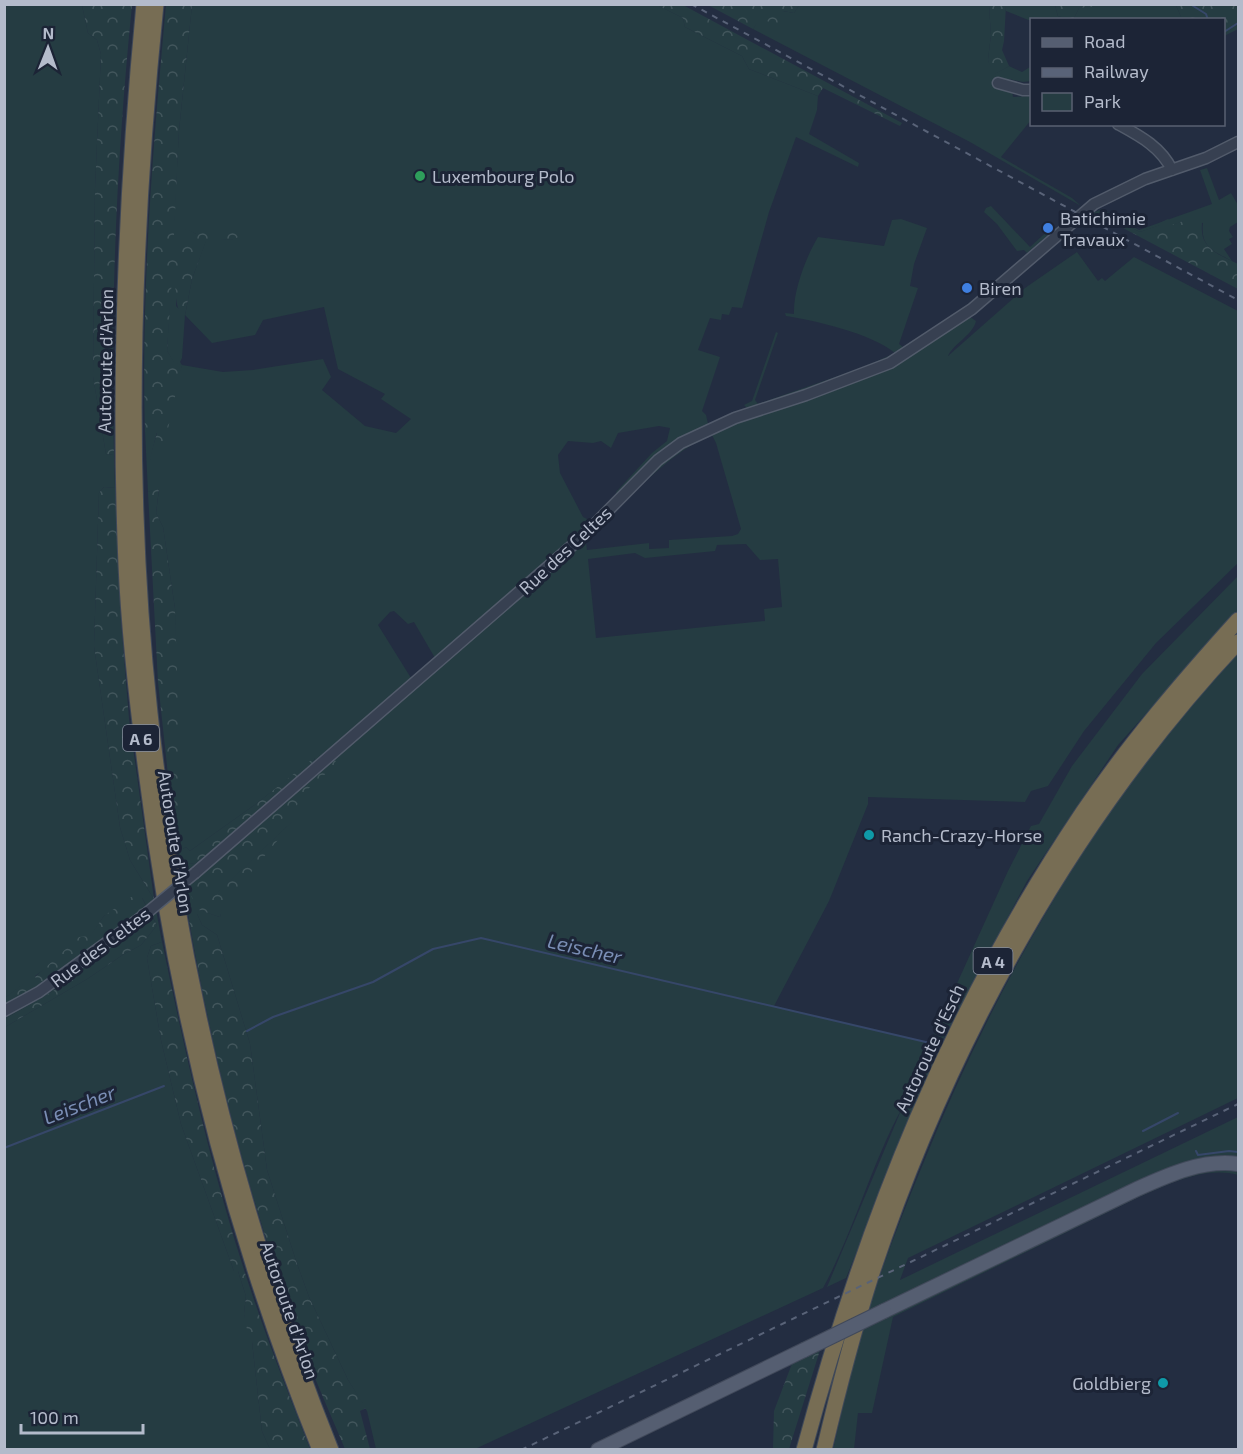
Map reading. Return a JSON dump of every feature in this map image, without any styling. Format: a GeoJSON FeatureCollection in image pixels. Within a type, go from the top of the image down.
{"type":"FeatureCollection","features":[{"type":"Feature","properties":{"kind":"highway","name":"Autoroute d'Arlon"},"geometry":{"type":"LineString","coordinates":[[144,4],[137,75],[126,261],[123,402],[126,565],[138,715],[155,842],[169,924],[213,1127],[238,1219],[271,1320],[320,1449]]}},
{"type":"Feature","properties":{"kind":"highway","name":"Autoroute d'Arlon"},"geometry":{"type":"LineString","coordinates":[[156,4],[139,218],[135,399],[138,565],[150,714],[180,921],[212,1074],[265,1264],[331,1449]]}},
{"type":"Feature","properties":{"kind":"highway","name":"Autoroute d'Esch"},"geometry":{"type":"LineString","coordinates":[[804,1449],[828,1361],[869,1238],[901,1154],[936,1073],[999,949],[1043,874],[1117,765],[1161,707],[1239,620]]}},
{"type":"Feature","properties":{"kind":"highway","name":"Autoroute d'Esch"},"geometry":{"type":"LineString","coordinates":[[824,1449],[846,1361],[879,1255],[913,1162],[974,1030],[1009,961],[1053,886],[1093,825],[1172,718],[1239,642]]}},
{"type":"Feature","properties":{"kind":"main road"},"geometry":{"type":"LineString","coordinates":[[598,1449],[1172,1173],[1199,1166],[1239,1164]]}},
{"type":"Feature","properties":{"kind":"street"},"geometry":{"type":"LineString","coordinates":[[998,83],[1030,90]]}},
{"type":"Feature","properties":{"kind":"street"},"geometry":{"type":"LineString","coordinates":[[1122,126],[1146,140],[1164,156],[1172,170]]}},
{"type":"Feature","properties":{"kind":"street","name":"Rue des Celtes"},"geometry":{"type":"LineString","coordinates":[[4,1011],[39,992],[144,916],[582,537],[658,460],[681,443],[735,418],[826,388],[890,363],[972,309],[1094,204],[1115,192],[1206,158],[1239,142]]}},
{"type":"Feature","properties":{"kind":"green space"},"geometry":{"type":"Polygon","coordinates":[[[1055,4],[1100,5],[1079,8],[1074,18],[1058,16],[1055,4]]]}},
{"type":"Feature","properties":{"kind":"green space"},"geometry":{"type":"Polygon","coordinates":[[[1100,4],[1176,5],[1182,18],[1074,18],[1079,8],[1100,4]]]}},
{"type":"Feature","properties":{"kind":"green space"},"geometry":{"type":"Polygon","coordinates":[[[4,5],[82,5],[88,33],[97,40],[101,54],[95,189],[93,376],[106,454],[114,455],[115,488],[104,487],[99,493],[94,646],[120,827],[130,860],[154,899],[162,942],[151,946],[147,958],[161,1040],[181,1124],[234,1271],[238,1271],[246,1296],[244,1314],[252,1341],[262,1431],[270,1449],[5,1449],[5,1027],[141,945],[157,925],[142,898],[104,916],[90,937],[35,976],[40,983],[122,927],[140,911],[148,921],[65,984],[5,1019],[5,1005],[28,981],[5,998],[4,5]]]}},
{"type":"Feature","properties":{"kind":"green space"},"geometry":{"type":"Polygon","coordinates":[[[82,5],[132,5],[122,117],[116,230],[113,342],[114,455],[106,454],[93,376],[95,189],[101,54],[97,40],[88,33],[82,5]]]}},
{"type":"Feature","properties":{"kind":"green space"},"geometry":{"type":"Polygon","coordinates":[[[166,5],[192,5],[179,130],[173,256],[186,228],[196,234],[241,228],[243,235],[234,239],[206,241],[192,279],[185,315],[181,314],[178,308],[173,263],[167,351],[174,362],[182,365],[164,447],[149,461],[157,433],[145,432],[146,271],[166,5]]]}},
{"type":"Feature","properties":{"kind":"green space"},"geometry":{"type":"Polygon","coordinates":[[[192,5],[657,5],[683,18],[685,27],[742,56],[749,69],[818,96],[817,110],[809,134],[859,163],[858,167],[796,137],[769,212],[742,308],[732,307],[729,315],[722,314],[721,320],[710,318],[698,350],[720,357],[702,411],[706,415],[708,424],[736,413],[755,411],[744,405],[752,401],[776,332],[778,333],[755,400],[758,404],[864,367],[895,353],[872,339],[828,325],[786,316],[785,313],[794,314],[801,274],[818,237],[884,246],[892,220],[901,219],[927,228],[914,264],[910,286],[918,288],[899,344],[906,354],[972,309],[970,317],[976,321],[974,326],[948,356],[1025,288],[1077,252],[1098,281],[1102,278],[1105,281],[1134,257],[1238,311],[1238,563],[1156,643],[1084,731],[1048,786],[1031,791],[1025,802],[868,797],[868,804],[829,901],[774,1006],[930,1043],[1008,871],[1031,826],[1039,824],[1072,766],[1142,674],[1238,576],[1238,611],[1118,745],[1027,881],[941,1043],[846,1278],[827,1287],[902,1108],[823,1288],[475,1449],[376,1449],[367,1411],[348,1380],[309,1297],[267,1170],[250,1044],[217,935],[202,925],[197,914],[188,914],[173,821],[177,828],[175,609],[163,527],[156,513],[159,489],[148,492],[145,432],[157,432],[150,460],[182,365],[174,363],[167,351],[179,130],[192,5]],[[186,229],[176,284],[176,306],[185,315],[192,279],[206,240],[234,239],[196,234],[186,229]],[[324,307],[263,320],[255,335],[212,343],[185,315],[180,362],[182,365],[223,372],[253,370],[323,359],[331,377],[322,390],[365,426],[396,433],[411,419],[381,399],[385,394],[338,369],[324,307]],[[659,426],[618,433],[611,448],[601,441],[593,443],[568,441],[558,455],[560,473],[583,517],[591,521],[652,453],[667,441],[670,428],[659,426]],[[708,435],[674,457],[614,512],[586,542],[587,550],[649,543],[649,549],[669,548],[669,540],[738,534],[741,529],[712,435],[708,435]],[[746,544],[717,545],[715,551],[645,558],[635,553],[588,559],[596,638],[765,621],[764,609],[782,607],[778,559],[760,560],[746,544]],[[394,611],[390,612],[378,625],[411,678],[435,658],[414,622],[408,624],[394,611]],[[315,758],[256,804],[190,851],[186,847],[183,849],[183,862],[195,864],[312,765],[315,758]],[[292,822],[200,910],[220,917],[222,906],[292,822]]]}},
{"type":"Feature","properties":{"kind":"green space"},"geometry":{"type":"Polygon","coordinates":[[[657,5],[683,5],[902,123],[900,126],[823,88],[818,96],[749,69],[742,56],[685,27],[683,18],[657,5]]]}},
{"type":"Feature","properties":{"kind":"green space"},"geometry":{"type":"Polygon","coordinates":[[[708,5],[799,5],[794,13],[783,11],[778,23],[759,20],[753,29],[708,5]]]}},
{"type":"Feature","properties":{"kind":"green space"},"geometry":{"type":"Polygon","coordinates":[[[799,5],[989,5],[991,35],[988,60],[994,74],[1009,66],[1022,72],[1030,67],[1030,81],[1009,79],[1008,90],[1012,91],[1013,97],[1030,96],[1030,121],[1001,157],[1072,198],[1081,206],[970,142],[753,29],[758,20],[783,11],[794,13],[799,5]]]}},
{"type":"Feature","properties":{"kind":"green space"},"geometry":{"type":"Polygon","coordinates":[[[989,5],[1006,5],[1002,50],[1009,66],[993,75],[988,60],[991,35],[989,5]]]}},
{"type":"Feature","properties":{"kind":"green space"},"geometry":{"type":"Polygon","coordinates":[[[1006,5],[1055,5],[1058,16],[1066,18],[1030,18],[1030,21],[1006,11],[1006,5]]]}},
{"type":"Feature","properties":{"kind":"green space"},"geometry":{"type":"Polygon","coordinates":[[[1176,5],[1238,5],[1238,29],[1225,36],[1225,18],[1182,18],[1176,5]]]}},
{"type":"Feature","properties":{"kind":"green space"},"geometry":{"type":"Polygon","coordinates":[[[1207,168],[1219,200],[1231,193],[1238,205],[1238,222],[1230,227],[1229,231],[1233,237],[1229,239],[1232,244],[1224,249],[1232,261],[1209,247],[1204,238],[1203,223],[1183,221],[1171,226],[1168,220],[1161,225],[1140,232],[1110,217],[1108,220],[1093,213],[1102,209],[1139,230],[1212,204],[1200,170],[1207,168]]]}},
{"type":"Feature","properties":{"kind":"green space"},"geometry":{"type":"Polygon","coordinates":[[[991,206],[1030,247],[1053,226],[1055,229],[1027,253],[1024,250],[1017,251],[997,224],[984,212],[991,206]]]}},
{"type":"Feature","properties":{"kind":"green space"},"geometry":{"type":"Polygon","coordinates":[[[1189,213],[1201,217],[1203,238],[1206,244],[1221,256],[1238,264],[1238,289],[1108,220],[1110,217],[1140,232],[1160,225],[1168,219],[1172,225],[1183,221],[1181,216],[1189,213]]]}},
{"type":"Feature","properties":{"kind":"green space"},"geometry":{"type":"Polygon","coordinates":[[[104,487],[115,488],[121,622],[129,719],[154,899],[130,860],[120,827],[94,646],[99,493],[104,487]]]}},
{"type":"Feature","properties":{"kind":"green space"},"geometry":{"type":"Polygon","coordinates":[[[159,488],[156,513],[163,527],[175,609],[182,827],[177,828],[173,821],[158,682],[148,492],[159,488]]]}},
{"type":"Feature","properties":{"kind":"green space"},"geometry":{"type":"Polygon","coordinates":[[[1238,653],[1238,1098],[908,1258],[900,1280],[1238,1117],[1238,1175],[1213,1173],[1200,1175],[1163,1187],[893,1317],[872,1413],[858,1413],[854,1449],[833,1450],[857,1348],[887,1255],[952,1096],[984,1028],[1019,960],[1098,829],[1142,767],[1189,708],[1238,653]]]}},
{"type":"Feature","properties":{"kind":"green space"},"geometry":{"type":"Polygon","coordinates":[[[315,757],[312,765],[195,864],[183,862],[183,849],[186,847],[190,851],[256,804],[315,757]]]}},
{"type":"Feature","properties":{"kind":"green space"},"geometry":{"type":"Polygon","coordinates":[[[334,758],[337,764],[308,789],[298,804],[194,901],[191,896],[203,874],[334,758]]]}},
{"type":"Feature","properties":{"kind":"green space"},"geometry":{"type":"Polygon","coordinates":[[[297,817],[223,906],[220,917],[199,910],[297,817]]]}},
{"type":"Feature","properties":{"kind":"green space"},"geometry":{"type":"Polygon","coordinates":[[[131,897],[142,898],[146,906],[122,927],[40,984],[35,977],[79,937],[90,936],[104,916],[131,897]]]}},
{"type":"Feature","properties":{"kind":"green space"},"geometry":{"type":"Polygon","coordinates":[[[188,914],[197,914],[202,925],[217,935],[250,1044],[267,1170],[309,1297],[348,1380],[366,1408],[360,1411],[370,1449],[345,1449],[288,1307],[253,1196],[223,1084],[188,914]]]}},
{"type":"Feature","properties":{"kind":"green space"},"geometry":{"type":"Polygon","coordinates":[[[152,917],[157,925],[141,945],[5,1027],[5,1019],[65,984],[152,917]]]}},
{"type":"Feature","properties":{"kind":"green space"},"geometry":{"type":"Polygon","coordinates":[[[162,942],[192,1077],[226,1212],[261,1319],[310,1449],[270,1449],[262,1431],[252,1341],[249,1340],[244,1314],[246,1296],[238,1271],[234,1271],[181,1124],[161,1040],[147,958],[151,946],[162,942]]]}},
{"type":"Feature","properties":{"kind":"green space"},"geometry":{"type":"Polygon","coordinates":[[[28,980],[33,989],[5,1005],[5,998],[28,980]]]}},
{"type":"Feature","properties":{"kind":"green space"},"geometry":{"type":"Polygon","coordinates":[[[820,1350],[789,1449],[773,1450],[774,1411],[793,1361],[820,1350]]]}},
{"type":"Feature","properties":{"kind":"waterway"},"geometry":{"type":"LineString","coordinates":[[1190,4],[1206,14],[1207,18]]}},
{"type":"Feature","properties":{"kind":"waterway"},"geometry":{"type":"LineString","coordinates":[[1225,31],[1238,23]]}},
{"type":"Feature","properties":{"kind":"waterway","name":"Leischer"},"geometry":{"type":"LineString","coordinates":[[247,1031],[273,1017],[373,982],[433,949],[481,938],[930,1043]]}},
{"type":"Feature","properties":{"kind":"waterway","name":"Leischer"},"geometry":{"type":"LineString","coordinates":[[4,1148],[164,1086]]}},
{"type":"Feature","properties":{"kind":"waterway","name":"Leischer"},"geometry":{"type":"LineString","coordinates":[[1143,1131],[1178,1113]]}},
{"type":"Feature","properties":{"kind":"waterway","name":"Leischer"},"geometry":{"type":"LineString","coordinates":[[1196,1151],[1198,1155],[1238,1152]]}},
{"type":"Feature","properties":{"kind":"railway"},"geometry":{"type":"LineString","coordinates":[[691,4],[1238,300]]}},
{"type":"Feature","properties":{"kind":"railway"},"geometry":{"type":"LineString","coordinates":[[521,1450],[1238,1104]]}},
{"type":"Feature","properties":{"kind":"place","name":"Luxembourg Polo"},"geometry":{"type":"Point","coordinates":[420,176]}},
{"type":"Feature","properties":{"kind":"place","name":"Batichimie Travaux"},"geometry":{"type":"Point","coordinates":[1048,228]}},
{"type":"Feature","properties":{"kind":"place","name":"Biren"},"geometry":{"type":"Point","coordinates":[967,288]}},
{"type":"Feature","properties":{"kind":"place","name":"Ranch-Crazy-Horse"},"geometry":{"type":"Point","coordinates":[869,835]}},
{"type":"Feature","properties":{"kind":"place","name":"Goldbierg"},"geometry":{"type":"Point","coordinates":[1163,1383]}}]}
